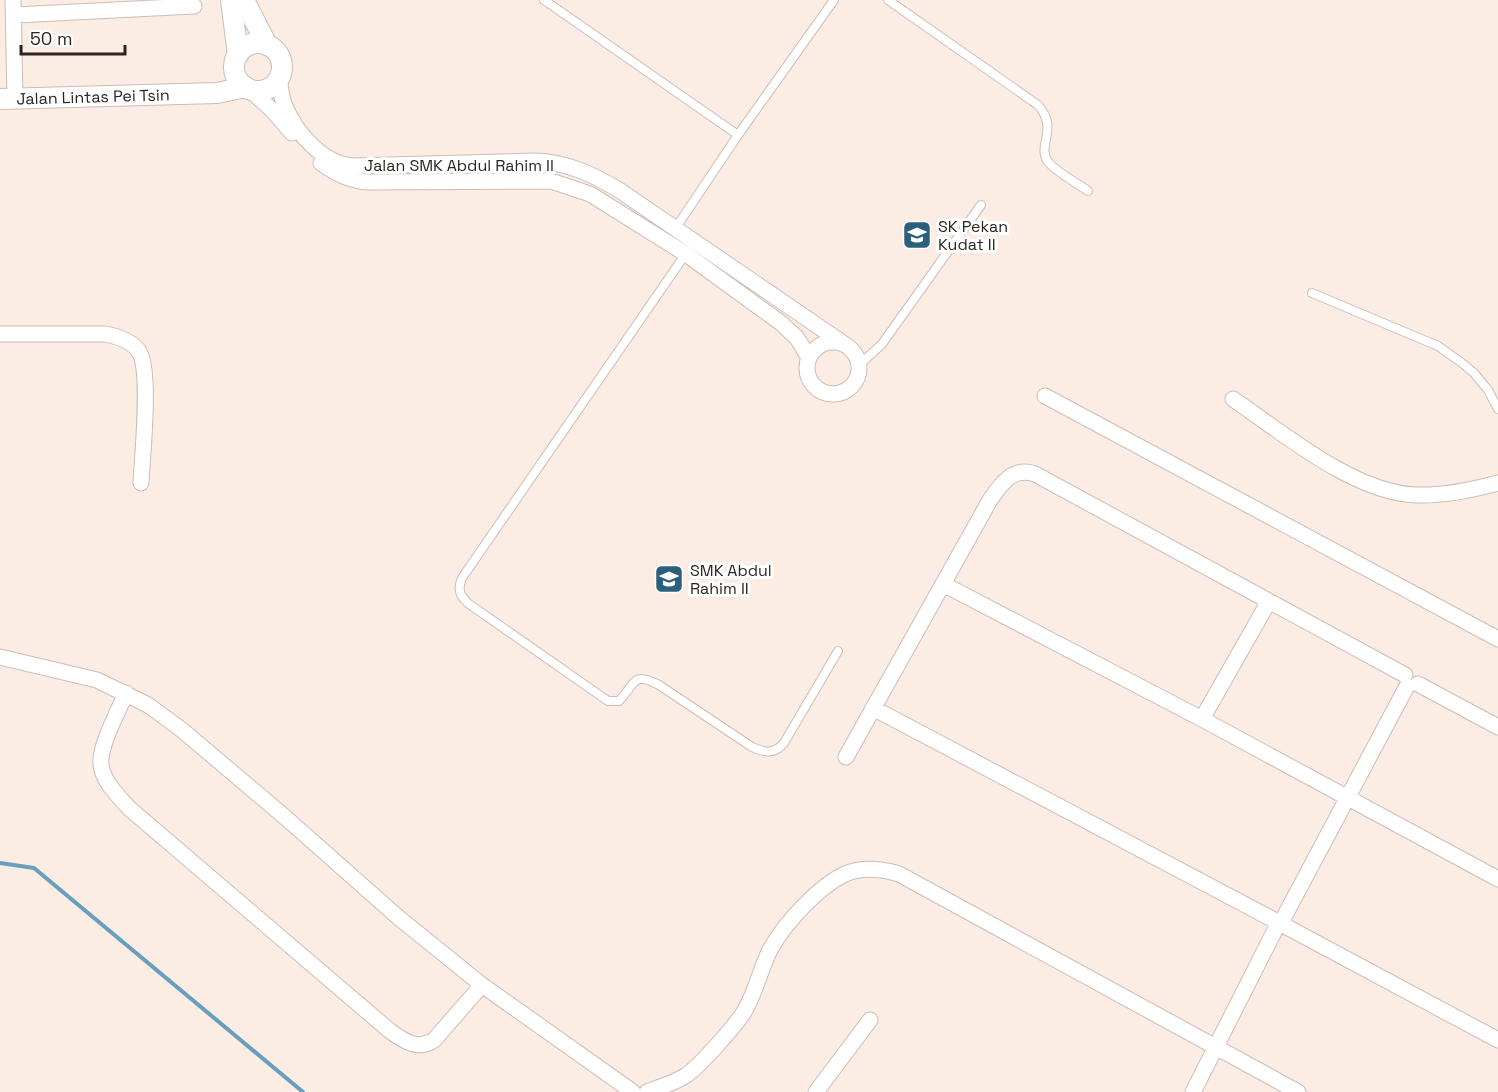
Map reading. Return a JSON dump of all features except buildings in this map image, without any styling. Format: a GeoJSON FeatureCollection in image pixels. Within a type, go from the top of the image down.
{"type":"FeatureCollection","features":[{"type":"Feature","properties":{"kind":"street"},"geometry":{"type":"LineString","coordinates":[[231,0],[242,75]]}},
{"type":"Feature","properties":{"kind":"street"},"geometry":{"type":"LineString","coordinates":[[244,0],[267,45]]}},
{"type":"Feature","properties":{"kind":"street"},"geometry":{"type":"LineString","coordinates":[[7,99],[14,8],[194,6]]}},
{"type":"Feature","properties":{"kind":"street"},"geometry":{"type":"LineString","coordinates":[[251,44],[267,45],[274,49],[282,63],[279,79],[274,85],[265,89],[242,75],[251,44]]}},
{"type":"Feature","properties":{"kind":"street","name":"Jalan Lintas Pei Tsin"},"geometry":{"type":"LineString","coordinates":[[7,99],[186,93],[242,75]]}},
{"type":"Feature","properties":{"kind":"street","name":"Jalan SMK Abdul Rahim II"},"geometry":{"type":"LineString","coordinates":[[242,75],[317,160],[333,171],[353,180],[367,182],[551,181],[590,194],[690,248],[850,348]]}},
{"type":"Feature","properties":{"kind":"street","name":"Jalan SMK Abdul Rahim II"},"geometry":{"type":"LineString","coordinates":[[279,79],[284,105],[294,124],[318,150],[337,163],[353,166],[552,162],[572,166],[592,175],[619,190],[675,229],[690,248],[797,338],[809,358]]}},
{"type":"Feature","properties":{"kind":"street"},"geometry":{"type":"LineString","coordinates":[[0,334],[105,334],[117,336],[137,349],[144,365],[145,386],[141,483]]}},
{"type":"Feature","properties":{"kind":"street"},"geometry":{"type":"LineString","coordinates":[[833,341],[850,348],[859,365],[855,382],[849,389],[840,393],[823,392],[809,379],[807,371],[809,358],[817,347],[824,343],[833,341]]}},
{"type":"Feature","properties":{"kind":"street"},"geometry":{"type":"LineString","coordinates":[[1045,396],[1498,639]]}},
{"type":"Feature","properties":{"kind":"street"},"geometry":{"type":"LineString","coordinates":[[1233,399],[1344,473],[1391,491],[1414,495],[1438,494],[1498,483]]}},
{"type":"Feature","properties":{"kind":"street"},"geometry":{"type":"LineString","coordinates":[[846,757],[1001,484],[1015,473],[1022,471],[1035,474],[1269,601],[1410,682],[1498,727]]}},
{"type":"Feature","properties":{"kind":"street"},"geometry":{"type":"LineString","coordinates":[[943,584],[1202,719],[1498,879]]}},
{"type":"Feature","properties":{"kind":"street"},"geometry":{"type":"LineString","coordinates":[[1202,719],[1269,601]]}},
{"type":"Feature","properties":{"kind":"street"},"geometry":{"type":"LineString","coordinates":[[0,657],[97,680],[148,705],[182,730],[286,818],[399,918],[483,985],[633,1092]]}},
{"type":"Feature","properties":{"kind":"street"},"geometry":{"type":"LineString","coordinates":[[1193,1092],[1280,923],[1410,682]]}},
{"type":"Feature","properties":{"kind":"street"},"geometry":{"type":"LineString","coordinates":[[126,693],[106,740],[101,764],[110,785],[119,797],[130,809],[390,1031],[413,1044],[421,1046],[429,1044],[483,985]]}},
{"type":"Feature","properties":{"kind":"street"},"geometry":{"type":"LineString","coordinates":[[873,708],[1498,1040]]}},
{"type":"Feature","properties":{"kind":"street"},"geometry":{"type":"LineString","coordinates":[[647,1092],[685,1076],[699,1065],[735,1024],[747,1005],[771,948],[791,921],[816,894],[845,874],[873,869],[899,874],[1298,1092]]}},
{"type":"Feature","properties":{"kind":"street"},"geometry":{"type":"LineString","coordinates":[[816,1092],[870,1020]]}},
{"type":"Feature","properties":{"kind":"lane"},"geometry":{"type":"LineString","coordinates":[[544,0],[738,135]]}},
{"type":"Feature","properties":{"kind":"lane"},"geometry":{"type":"LineString","coordinates":[[675,229],[738,135],[834,0]]}},
{"type":"Feature","properties":{"kind":"lane"},"geometry":{"type":"LineString","coordinates":[[888,0],[1016,87],[1038,105],[1047,117],[1045,148],[1047,158],[1055,168],[1088,191]]}},
{"type":"Feature","properties":{"kind":"lane"},"geometry":{"type":"LineString","coordinates":[[859,365],[882,344],[981,205]]}},
{"type":"Feature","properties":{"kind":"lane"},"geometry":{"type":"LineString","coordinates":[[690,248],[462,578],[460,595],[469,604],[608,701],[619,701],[633,682],[645,678],[752,747],[766,752],[777,750],[784,743],[838,651]]}},
{"type":"Feature","properties":{"kind":"lane"},"geometry":{"type":"LineString","coordinates":[[1312,292],[1438,346],[1474,374],[1488,390],[1498,409]]}},
{"type":"Feature","properties":{"kind":"waterway"},"geometry":{"type":"LineString","coordinates":[[0,863],[34,868],[303,1092]]}},
{"type":"Feature","properties":{"kind":"place","name":"SK Pekan Kudat II"},"geometry":{"type":"Point","coordinates":[917,235]}},
{"type":"Feature","properties":{"kind":"place","name":"SMK Abdul Rahim II"},"geometry":{"type":"Point","coordinates":[669,579]}}]}
